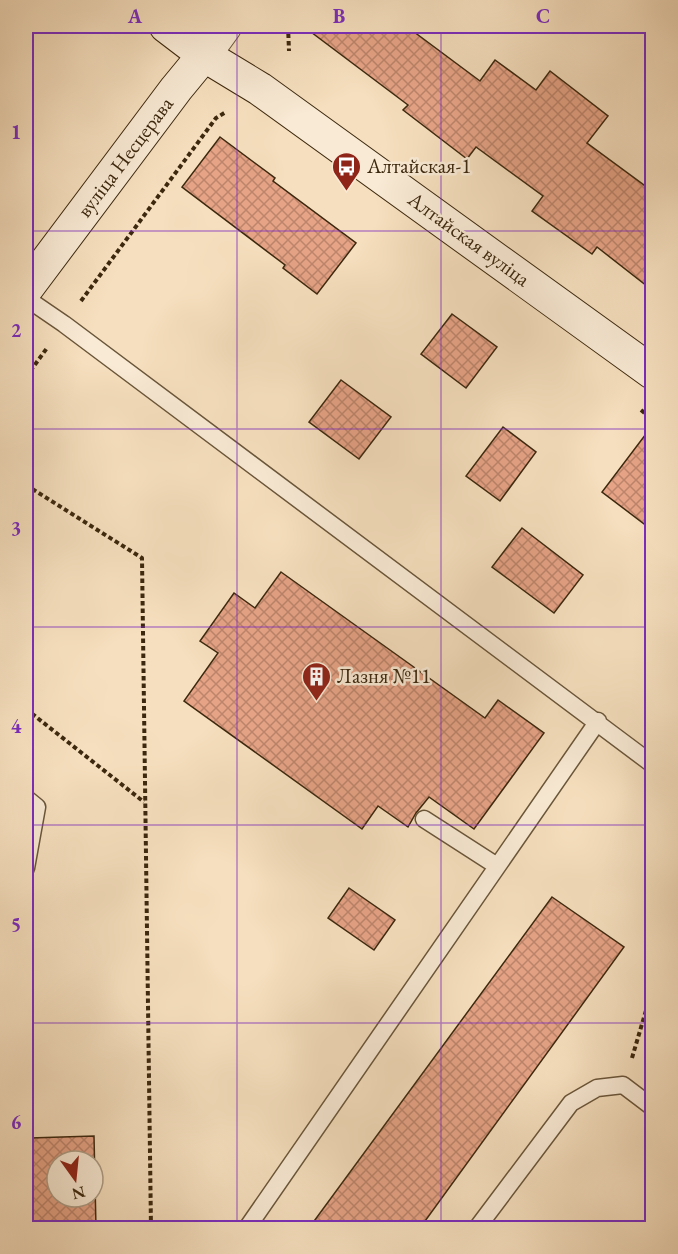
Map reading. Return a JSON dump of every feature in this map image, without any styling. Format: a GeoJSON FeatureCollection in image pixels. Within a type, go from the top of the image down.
{"type":"FeatureCollection","features":[{"type":"Feature","properties":{"kind":"main road","name":"Алтайская вуліца"},"geometry":{"type":"LineString","coordinates":[[166,26],[204,55],[260,89],[652,372]]}},
{"type":"Feature","properties":{"kind":"main road","name":"вуліца Несцерава"},"geometry":{"type":"LineString","coordinates":[[26,289],[225,26]]}},
{"type":"Feature","properties":{"kind":"lane"},"geometry":{"type":"LineString","coordinates":[[26,298],[598,721],[652,764]]}},
{"type":"Feature","properties":{"kind":"lane"},"geometry":{"type":"LineString","coordinates":[[248,1228],[598,721]]}},
{"type":"Feature","properties":{"kind":"lane"},"geometry":{"type":"LineString","coordinates":[[26,798],[37,807],[26,868]]}},
{"type":"Feature","properties":{"kind":"lane"},"geometry":{"type":"LineString","coordinates":[[424,819],[497,866]]}},
{"type":"Feature","properties":{"kind":"lane"},"geometry":{"type":"LineString","coordinates":[[477,1228],[570,1103],[597,1088],[623,1085],[652,1107]]}},
{"type":"Feature","properties":{"kind":"path"},"geometry":{"type":"LineString","coordinates":[[288,26],[289,51]]}},
{"type":"Feature","properties":{"kind":"path"},"geometry":{"type":"LineString","coordinates":[[26,377],[216,118]]}},
{"type":"Feature","properties":{"kind":"path"},"geometry":{"type":"LineString","coordinates":[[26,485],[142,558],[151,1228]]}},
{"type":"Feature","properties":{"kind":"path"},"geometry":{"type":"LineString","coordinates":[[26,709],[145,802]]}},
{"type":"Feature","properties":{"kind":"path"},"geometry":{"type":"LineString","coordinates":[[623,1085],[652,990]]}},
{"type":"Feature","properties":{"kind":"building"},"geometry":{"type":"Polygon","coordinates":[[[303,26],[406,26],[480,81],[495,60],[536,90],[550,71],[608,116],[587,143],[652,191],[652,290],[597,247],[592,254],[532,211],[543,196],[476,147],[467,159],[403,110],[408,105],[303,26]]]}},
{"type":"Feature","properties":{"kind":"building"},"geometry":{"type":"Polygon","coordinates":[[[220,137],[275,178],[273,181],[356,243],[317,294],[283,268],[285,265],[182,187],[220,137]]]}},
{"type":"Feature","properties":{"kind":"building"},"geometry":{"type":"Polygon","coordinates":[[[452,314],[497,347],[466,388],[421,354],[452,314]]]}},
{"type":"Feature","properties":{"kind":"building"},"geometry":{"type":"Polygon","coordinates":[[[341,380],[391,417],[359,459],[309,422],[341,380]]]}},
{"type":"Feature","properties":{"kind":"building"},"geometry":{"type":"Polygon","coordinates":[[[652,426],[652,530],[602,492],[652,426]]]}},
{"type":"Feature","properties":{"kind":"building"},"geometry":{"type":"Polygon","coordinates":[[[503,427],[536,452],[500,501],[466,476],[503,427]]]}},
{"type":"Feature","properties":{"kind":"building"},"geometry":{"type":"Polygon","coordinates":[[[522,528],[583,575],[554,613],[492,567],[522,528]]]}},
{"type":"Feature","properties":{"kind":"building","name":"Лазня №11"},"geometry":{"type":"Polygon","coordinates":[[[281,572],[485,718],[498,700],[544,733],[474,829],[429,797],[408,827],[378,806],[362,829],[184,701],[218,653],[200,641],[234,593],[255,608],[281,572]]]}},
{"type":"Feature","properties":{"kind":"building"},"geometry":{"type":"Polygon","coordinates":[[[349,888],[395,920],[374,950],[328,918],[349,888]]]}},
{"type":"Feature","properties":{"kind":"building"},"geometry":{"type":"Polygon","coordinates":[[[552,897],[624,947],[420,1228],[309,1228],[552,897]]]}},
{"type":"Feature","properties":{"kind":"building"},"geometry":{"type":"Polygon","coordinates":[[[94,1136],[94,1149],[45,1149],[45,1209],[96,1209],[96,1228],[32,1228],[30,1138],[94,1136]]]}},
{"type":"Feature","properties":{"kind":"place","name":"Алтайская-1"},"geometry":{"type":"Point","coordinates":[346,192]}},
{"type":"Feature","properties":{"kind":"place","name":"Лазня №11"},"geometry":{"type":"Point","coordinates":[316,702]}}]}
